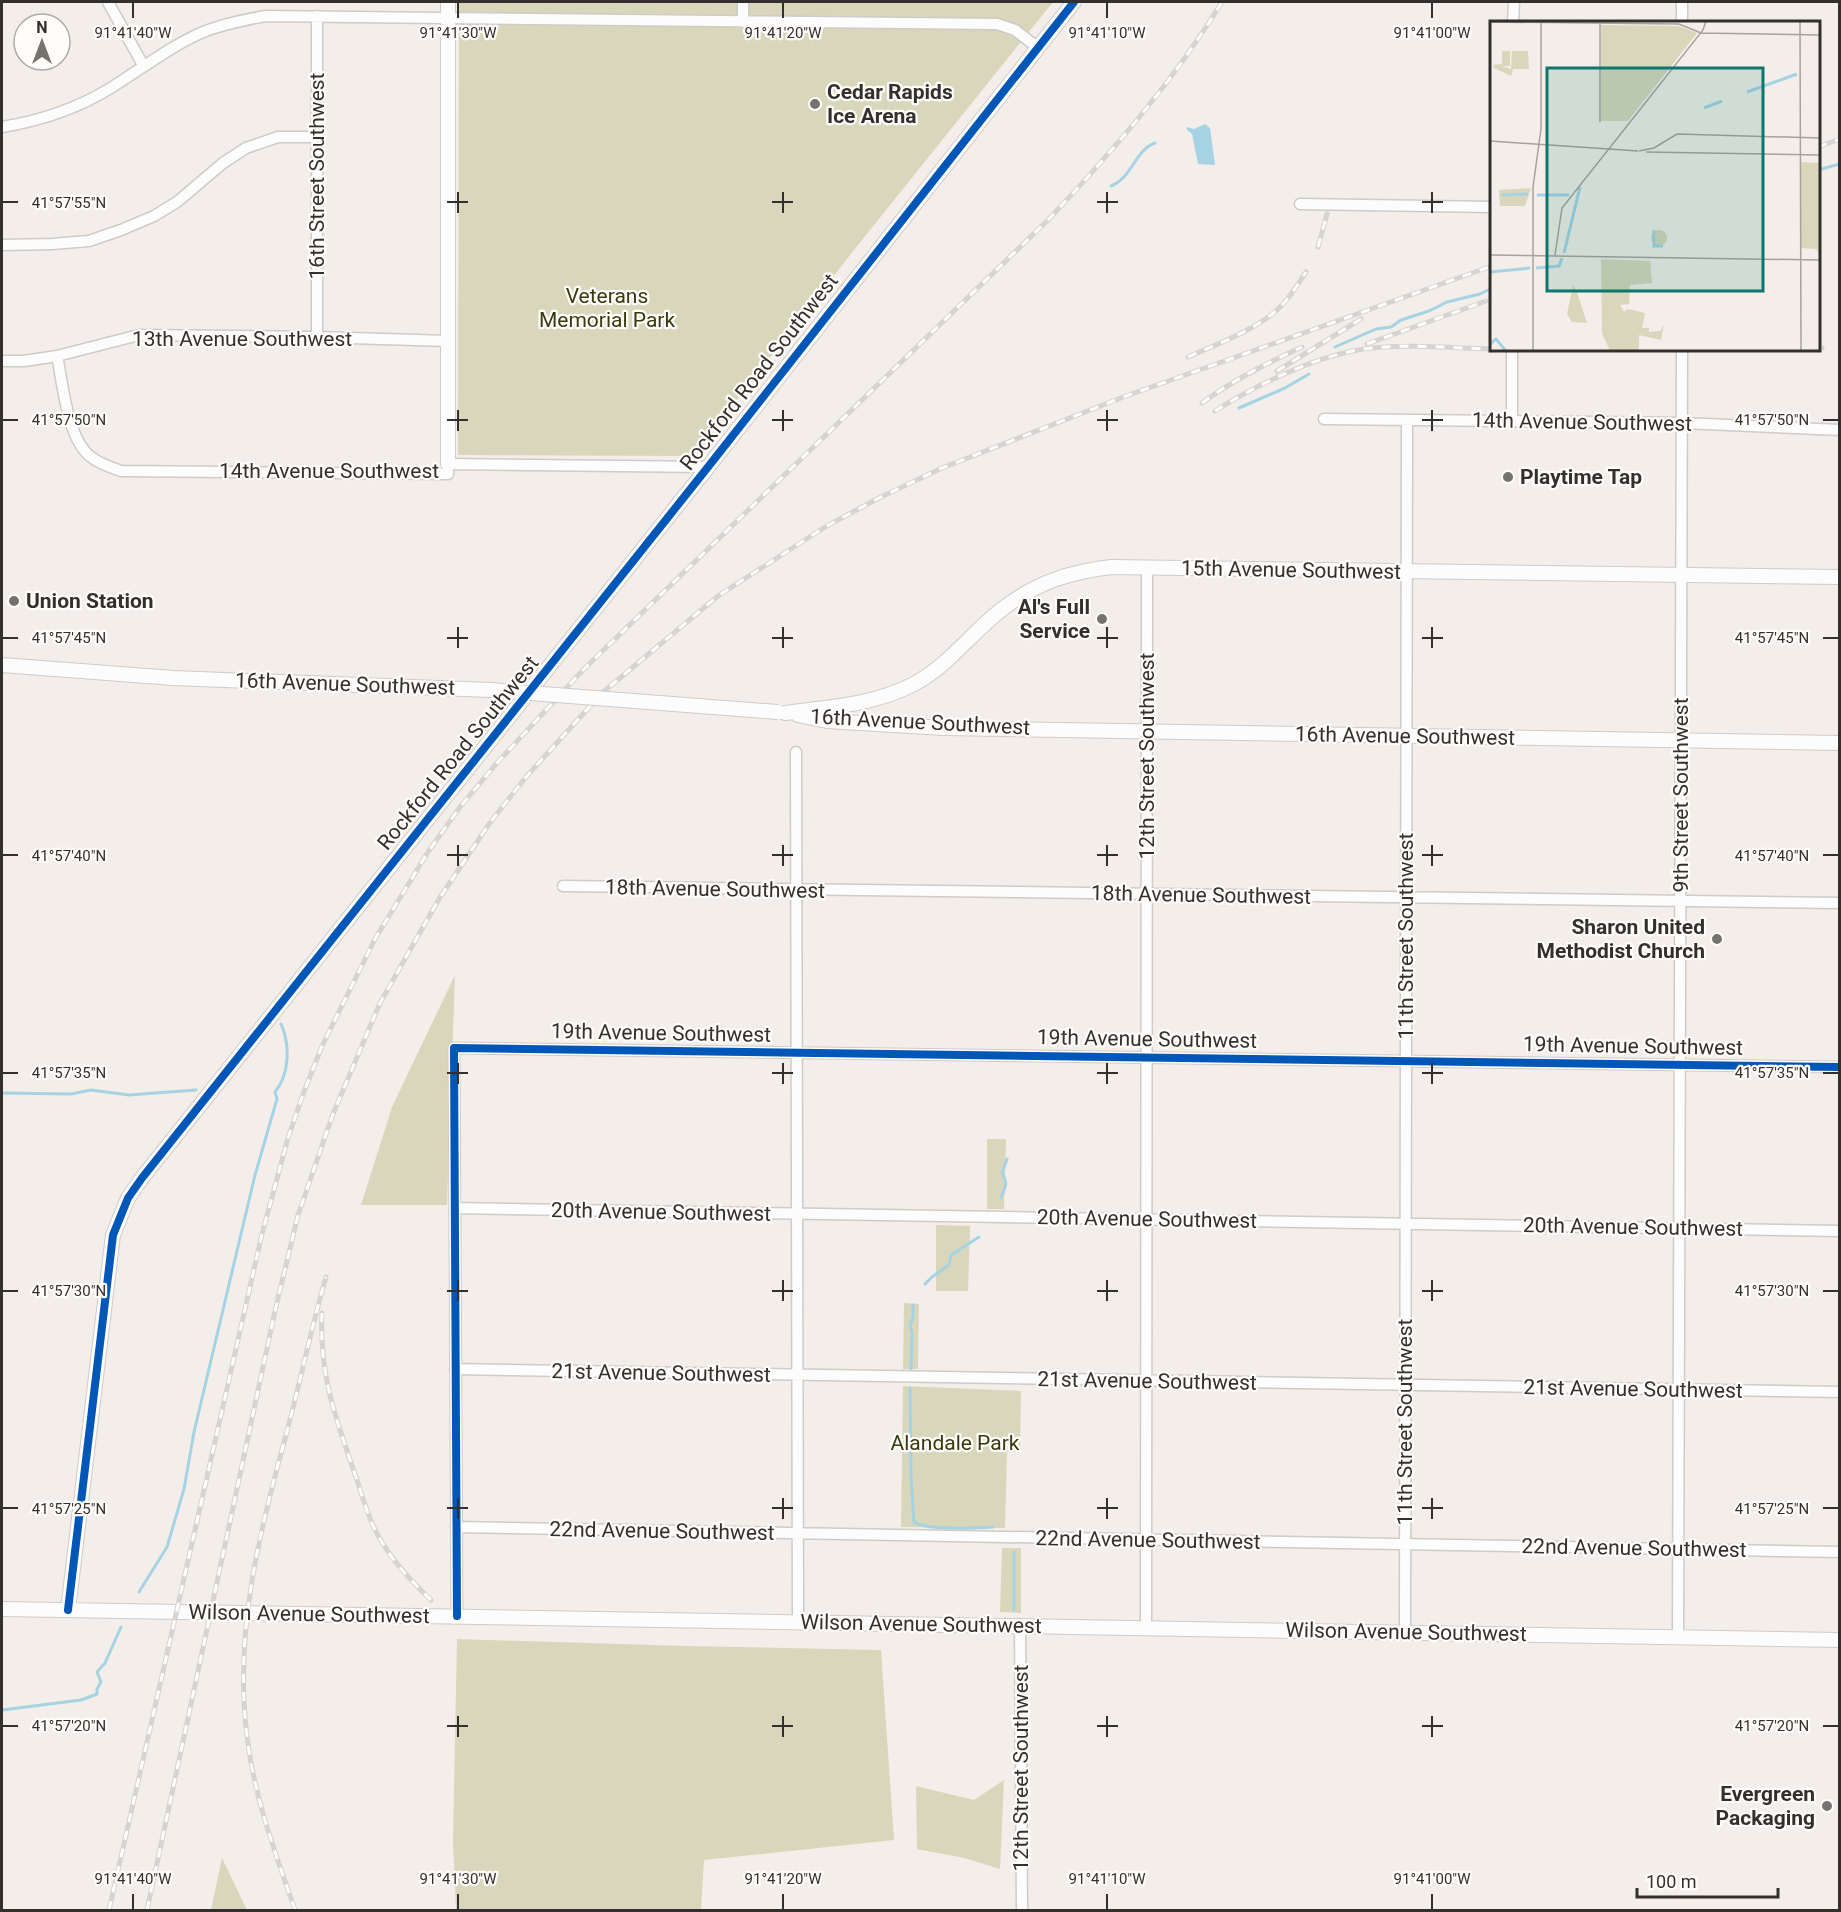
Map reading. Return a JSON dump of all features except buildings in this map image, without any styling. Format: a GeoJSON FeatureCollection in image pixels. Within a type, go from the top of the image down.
{"type":"FeatureCollection","features":[{"type":"Feature","properties":{"kind":"main road"},"geometry":{"type":"LineString","coordinates":[[448,2],[448,464]]}},
{"type":"Feature","properties":{"kind":"main road","name":"Rockford Road Southwest"},"geometry":{"type":"LineString","coordinates":[[68,1610],[113,1235],[128,1198],[1074,2]]}},
{"type":"Feature","properties":{"kind":"main road","name":"15th Avenue Southwest"},"geometry":{"type":"LineString","coordinates":[[781,712],[877,699],[914,684],[945,664],[1004,608],[1032,589],[1055,578],[1086,570],[1111,567],[1839,577]]}},
{"type":"Feature","properties":{"kind":"main road","name":"16th Avenue Southwest"},"geometry":{"type":"LineString","coordinates":[[2,665],[173,678],[491,690],[781,712],[827,721],[874,724],[1147,732],[1839,743]]}},
{"type":"Feature","properties":{"kind":"main road","name":"Wilson Avenue Southwest"},"geometry":{"type":"LineString","coordinates":[[2,1609],[1839,1640]]}},
{"type":"Feature","properties":{"kind":"street"},"geometry":{"type":"LineString","coordinates":[[108,2],[143,65]]}},
{"type":"Feature","properties":{"kind":"street"},"geometry":{"type":"LineString","coordinates":[[743,2],[743,22]]}},
{"type":"Feature","properties":{"kind":"street"},"geometry":{"type":"LineString","coordinates":[[1514,2],[1514,21]]}},
{"type":"Feature","properties":{"kind":"street"},"geometry":{"type":"LineString","coordinates":[[1682,2],[1682,21]]}},
{"type":"Feature","properties":{"kind":"street"},"geometry":{"type":"LineString","coordinates":[[2,127],[29,122],[75,107],[109,89],[143,65],[203,32],[229,23],[265,16],[997,24],[1015,30],[1037,47]]}},
{"type":"Feature","properties":{"kind":"street","name":"16th Street Southwest"},"geometry":{"type":"LineString","coordinates":[[317,16],[317,337]]}},
{"type":"Feature","properties":{"kind":"street"},"geometry":{"type":"LineString","coordinates":[[2,245],[89,241],[121,230],[154,216],[177,202],[223,163],[246,148],[278,136],[317,136]]}},
{"type":"Feature","properties":{"kind":"street"},"geometry":{"type":"LineString","coordinates":[[1300,204],[1490,207]]}},
{"type":"Feature","properties":{"kind":"street","name":"13th Avenue Southwest"},"geometry":{"type":"LineString","coordinates":[[2,361],[24,361],[57,356],[139,335],[448,341]]}},
{"type":"Feature","properties":{"kind":"street"},"geometry":{"type":"LineString","coordinates":[[1512,351],[1512,421]]}},
{"type":"Feature","properties":{"kind":"street","name":"9th Street Southwest"},"geometry":{"type":"LineString","coordinates":[[1678,1637],[1682,351]]}},
{"type":"Feature","properties":{"kind":"street","name":"14th Avenue Southwest"},"geometry":{"type":"LineString","coordinates":[[57,356],[71,423],[78,441],[89,456],[121,471],[448,474],[448,464],[708,467]]}},
{"type":"Feature","properties":{"kind":"street","name":"14th Avenue Southwest"},"geometry":{"type":"LineString","coordinates":[[1324,419],[1682,423],[1839,430]]}},
{"type":"Feature","properties":{"kind":"street","name":"11th Street Southwest"},"geometry":{"type":"LineString","coordinates":[[1405,1632],[1407,420]]}},
{"type":"Feature","properties":{"kind":"street","name":"12th Street Southwest"},"geometry":{"type":"LineString","coordinates":[[1146,1628],[1147,568]]}},
{"type":"Feature","properties":{"kind":"street"},"geometry":{"type":"LineString","coordinates":[[796,752],[798,1622]]}},
{"type":"Feature","properties":{"kind":"street","name":"18th Avenue Southwest"},"geometry":{"type":"LineString","coordinates":[[563,886],[1839,903]]}},
{"type":"Feature","properties":{"kind":"street","name":"19th Avenue Southwest"},"geometry":{"type":"LineString","coordinates":[[455,1208],[454,1048],[1839,1067]]}},
{"type":"Feature","properties":{"kind":"street"},"geometry":{"type":"LineString","coordinates":[[455,1208],[457,1616]]}},
{"type":"Feature","properties":{"kind":"street","name":"20th Avenue Southwest"},"geometry":{"type":"LineString","coordinates":[[455,1208],[1839,1231]]}},
{"type":"Feature","properties":{"kind":"street","name":"21st Avenue Southwest"},"geometry":{"type":"LineString","coordinates":[[455,1369],[1839,1392]]}},
{"type":"Feature","properties":{"kind":"street","name":"22nd Avenue Southwest"},"geometry":{"type":"LineString","coordinates":[[456,1527],[1839,1552]]}},
{"type":"Feature","properties":{"kind":"street","name":"12th Street Southwest"},"geometry":{"type":"LineString","coordinates":[[1020,1625],[1022,1911]]}},
{"type":"Feature","properties":{"kind":"green space","name":"Veterans Memorial Park"},"geometry":{"type":"Polygon","coordinates":[[[459,2],[1053,2],[854,250],[693,456],[458,455],[459,2]]]}},
{"type":"Feature","properties":{"kind":"green space"},"geometry":{"type":"Polygon","coordinates":[[[455,975],[447,1205],[361,1205],[392,1107],[455,975]]]}},
{"type":"Feature","properties":{"kind":"green space"},"geometry":{"type":"Polygon","coordinates":[[[987,1139],[1006,1139],[1004,1209],[987,1209],[987,1139]]]}},
{"type":"Feature","properties":{"kind":"green space"},"geometry":{"type":"Polygon","coordinates":[[[936,1225],[970,1226],[968,1291],[936,1291],[936,1225]]]}},
{"type":"Feature","properties":{"kind":"green space"},"geometry":{"type":"Polygon","coordinates":[[[904,1303],[919,1304],[918,1369],[903,1369],[904,1303]]]}},
{"type":"Feature","properties":{"kind":"green space","name":"Alandale Park"},"geometry":{"type":"Polygon","coordinates":[[[903,1386],[1021,1391],[1020,1452],[1007,1452],[1005,1528],[901,1527],[903,1386]]]}},
{"type":"Feature","properties":{"kind":"green space"},"geometry":{"type":"Polygon","coordinates":[[[1002,1548],[1021,1548],[1021,1613],[1000,1612],[1002,1548]]]}},
{"type":"Feature","properties":{"kind":"green space"},"geometry":{"type":"Polygon","coordinates":[[[457,1639],[881,1650],[894,1840],[704,1860],[701,1910],[456,1910],[453,1840],[457,1639]]]}},
{"type":"Feature","properties":{"kind":"green space"},"geometry":{"type":"Polygon","coordinates":[[[1004,1780],[1000,1869],[964,1858],[917,1849],[916,1786],[974,1800],[1004,1780]]]}},
{"type":"Feature","properties":{"kind":"green space"},"geometry":{"type":"Polygon","coordinates":[[[222,1858],[247,1910],[211,1910],[222,1858]]]}},
{"type":"Feature","properties":{"kind":"water"},"geometry":{"type":"Polygon","coordinates":[[[1205,124],[1210,128],[1215,165],[1198,164],[1192,134],[1187,130],[1187,127],[1194,129],[1205,124]]]}},
{"type":"Feature","properties":{"kind":"waterway"},"geometry":{"type":"LineString","coordinates":[[1111,186],[1124,177],[1143,152],[1155,143]]}},
{"type":"Feature","properties":{"kind":"waterway"},"geometry":{"type":"LineString","coordinates":[[1820,169],[1840,164]]}},
{"type":"Feature","properties":{"kind":"waterway"},"geometry":{"type":"LineString","coordinates":[[1335,347],[1376,329],[1391,327],[1401,320],[1429,311],[1447,302],[1480,294],[1490,289]]}},
{"type":"Feature","properties":{"kind":"waterway"},"geometry":{"type":"LineString","coordinates":[[1239,408],[1285,388],[1309,374]]}},
{"type":"Feature","properties":{"kind":"waterway"},"geometry":{"type":"LineString","coordinates":[[139,1592],[167,1547],[184,1489],[194,1432],[255,1175],[277,1099],[275,1092],[284,1077],[286,1068],[286,1041],[281,1024]]}},
{"type":"Feature","properties":{"kind":"waterway"},"geometry":{"type":"LineString","coordinates":[[2,1093],[71,1094],[91,1090],[129,1095],[196,1090]]}},
{"type":"Feature","properties":{"kind":"waterway"},"geometry":{"type":"LineString","coordinates":[[1001,1197],[1006,1185],[1002,1173],[1007,1159]]}},
{"type":"Feature","properties":{"kind":"waterway"},"geometry":{"type":"LineString","coordinates":[[925,1284],[949,1265],[951,1255],[979,1237]]}},
{"type":"Feature","properties":{"kind":"waterway"},"geometry":{"type":"LineString","coordinates":[[911,1369],[912,1333],[910,1325],[913,1305]]}},
{"type":"Feature","properties":{"kind":"waterway"},"geometry":{"type":"LineString","coordinates":[[910,1388],[914,1522],[941,1528],[993,1527]]}},
{"type":"Feature","properties":{"kind":"waterway"},"geometry":{"type":"LineString","coordinates":[[1014,1552],[1014,1610]]}},
{"type":"Feature","properties":{"kind":"waterway"},"geometry":{"type":"LineString","coordinates":[[2,1710],[81,1700],[97,1694],[101,1682],[97,1672],[105,1663],[121,1627]]}},
{"type":"Feature","properties":{"kind":"railway"},"geometry":{"type":"LineString","coordinates":[[109,1910],[262,1234],[288,1138],[322,1046],[375,939],[428,852],[460,807],[497,763],[584,669],[1048,220],[1141,116],[1203,32],[1222,2]]}},
{"type":"Feature","properties":{"kind":"railway"},"geometry":{"type":"LineString","coordinates":[[1820,146],[1840,139]]}},
{"type":"Feature","properties":{"kind":"railway"},"geometry":{"type":"LineString","coordinates":[[1318,247],[1327,214]]}},
{"type":"Feature","properties":{"kind":"railway"},"geometry":{"type":"LineString","coordinates":[[147,1910],[275,1311],[298,1215],[333,1114],[380,1003],[439,899],[489,824],[526,777],[602,693],[718,596],[825,527],[877,499],[942,468],[1126,396],[1490,267]]}},
{"type":"Feature","properties":{"kind":"railway"},"geometry":{"type":"LineString","coordinates":[[1188,357],[1261,322],[1281,306],[1306,272]]}},
{"type":"Feature","properties":{"kind":"railway"},"geometry":{"type":"LineString","coordinates":[[1367,344],[1486,301]]}},
{"type":"Feature","properties":{"kind":"railway"},"geometry":{"type":"LineString","coordinates":[[1277,371],[1361,319]]}},
{"type":"Feature","properties":{"kind":"railway"},"geometry":{"type":"LineString","coordinates":[[1215,411],[1250,390],[1290,371],[1352,351],[1402,346],[1490,349]]}},
{"type":"Feature","properties":{"kind":"railway"},"geometry":{"type":"LineString","coordinates":[[1202,403],[1250,372],[1302,347]]}},
{"type":"Feature","properties":{"kind":"railway"},"geometry":{"type":"LineString","coordinates":[[295,1910],[266,1824],[250,1759],[244,1698],[244,1660],[258,1546],[326,1277]]}},
{"type":"Feature","properties":{"kind":"railway"},"geometry":{"type":"LineString","coordinates":[[322,1313],[323,1357],[330,1397],[369,1515],[375,1530],[390,1554],[431,1600]]}},
{"type":"Feature","properties":{"kind":"cycle path"},"geometry":{"type":"LineString","coordinates":[[68,1610],[113,1235],[128,1198],[1074,2]]}},
{"type":"Feature","properties":{"kind":"cycle path"},"geometry":{"type":"LineString","coordinates":[[457,1616],[454,1048],[1840,1067]]}},
{"type":"Feature","properties":{"kind":"place","name":"Cedar Rapids Ice Arena"},"geometry":{"type":"Point","coordinates":[815,104]}},
{"type":"Feature","properties":{"kind":"place","name":"Playtime Tap"},"geometry":{"type":"Point","coordinates":[1508,477]}},
{"type":"Feature","properties":{"kind":"place","name":"Union Station"},"geometry":{"type":"Point","coordinates":[14,601]}},
{"type":"Feature","properties":{"kind":"place","name":"Al's Full Service"},"geometry":{"type":"Point","coordinates":[1102,619]}},
{"type":"Feature","properties":{"kind":"place","name":"Sharon United Methodist Church"},"geometry":{"type":"Point","coordinates":[1717,939]}},
{"type":"Feature","properties":{"kind":"place","name":"Evergreen Packaging"},"geometry":{"type":"Point","coordinates":[1827,1806]}}]}
